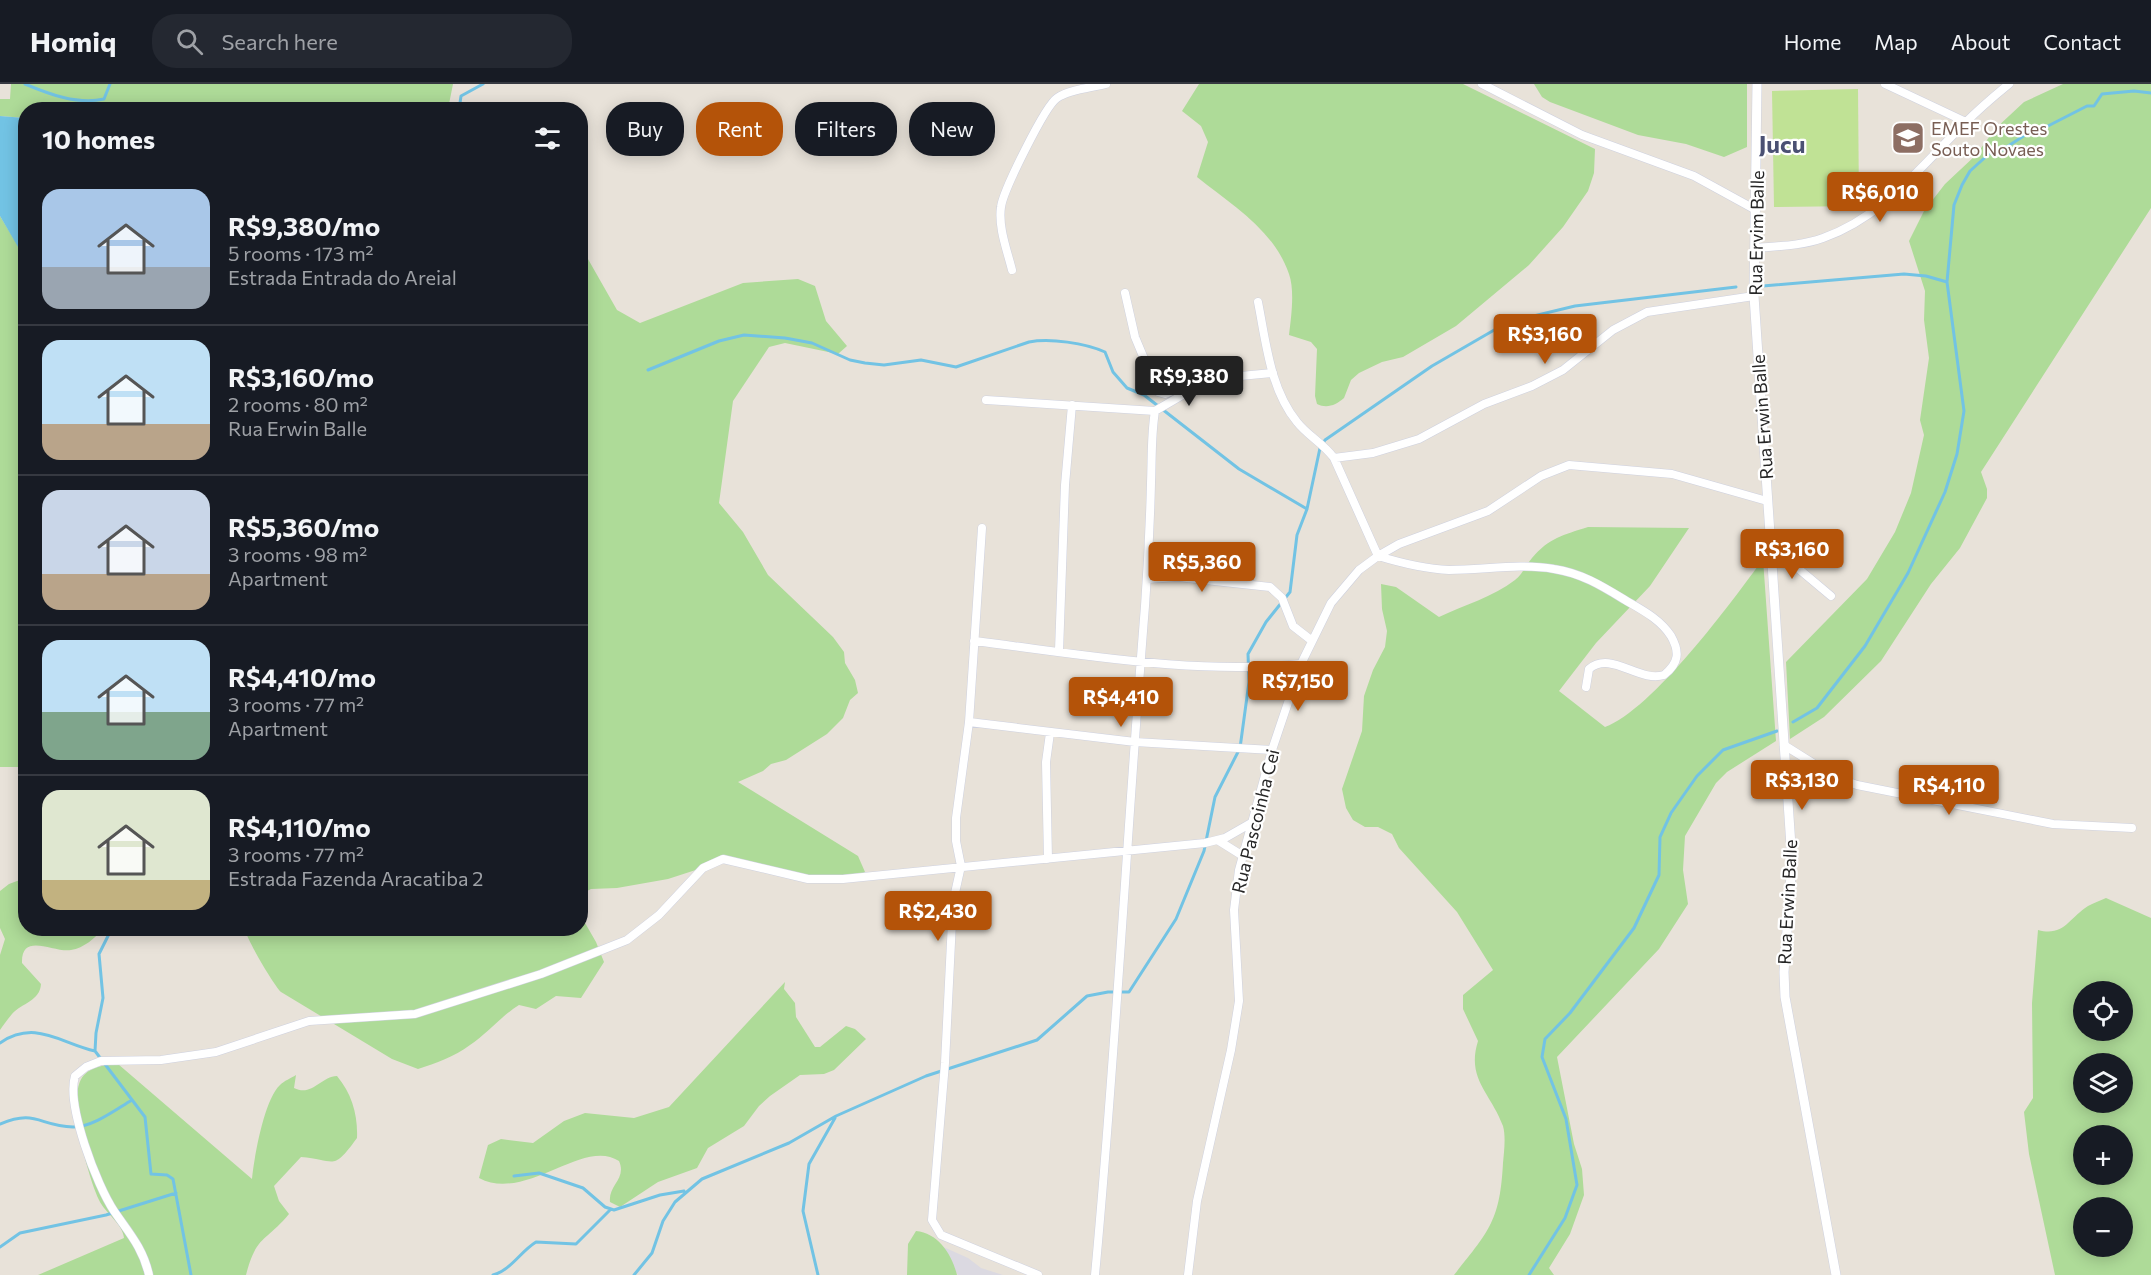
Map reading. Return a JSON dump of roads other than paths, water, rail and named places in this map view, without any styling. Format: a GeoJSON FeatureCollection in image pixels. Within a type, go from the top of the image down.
{"type":"FeatureCollection","features":[{"type":"Feature","properties":{"kind":"street"},"geometry":{"type":"LineString","coordinates":[[1012,270],[1002,228],[1001,207],[1038,125],[1051,103],[1059,96],[1106,84]]}},
{"type":"Feature","properties":{"kind":"street"},"geometry":{"type":"LineString","coordinates":[[1482,84],[1582,135],[1695,176],[1756,210]]}},
{"type":"Feature","properties":{"kind":"street","name":"Rua Ervim Balle"},"geometry":{"type":"LineString","coordinates":[[1757,84],[1754,296],[1757,346]]}},
{"type":"Feature","properties":{"kind":"street"},"geometry":{"type":"LineString","coordinates":[[1885,84],[1965,122]]}},
{"type":"Feature","properties":{"kind":"street"},"geometry":{"type":"LineString","coordinates":[[1755,248],[1814,241],[1866,218],[1908,182],[1965,122],[2008,84]]}},
{"type":"Feature","properties":{"kind":"street"},"geometry":{"type":"LineString","coordinates":[[1125,293],[1135,337],[1158,392],[1165,394],[1188,382],[1211,378],[1273,373]]}},
{"type":"Feature","properties":{"kind":"street"},"geometry":{"type":"LineString","coordinates":[[1334,458],[1373,453],[1419,439],[1484,404],[1532,386],[1563,370],[1613,330],[1647,312],[1754,296]]}},
{"type":"Feature","properties":{"kind":"street"},"geometry":{"type":"LineString","coordinates":[[1258,302],[1277,387],[1295,420],[1325,446],[1334,458],[1378,556],[1434,568],[1539,567],[1571,572],[1595,582],[1646,612],[1659,622],[1675,643],[1678,653],[1677,660],[1664,675],[1647,678],[1619,666],[1600,664],[1589,669],[1586,687]]}},
{"type":"Feature","properties":{"kind":"street","name":"Rua Erwin Balle"},"geometry":{"type":"LineString","coordinates":[[1757,346],[1792,861],[1784,972],[1785,997],[1836,1275]]}},
{"type":"Feature","properties":{"kind":"street"},"geometry":{"type":"LineString","coordinates":[[986,400],[1155,411],[1211,378]]}},
{"type":"Feature","properties":{"kind":"street"},"geometry":{"type":"LineString","coordinates":[[1059,651],[1065,485],[1072,405]]}},
{"type":"Feature","properties":{"kind":"street"},"geometry":{"type":"LineString","coordinates":[[1095,1275],[1129,850],[1130,783],[1147,579],[1155,411]]}},
{"type":"Feature","properties":{"kind":"street","name":"Rua Pascoinha Cei"},"geometry":{"type":"LineString","coordinates":[[1188,1275],[1195,1211],[1231,1050],[1239,1001],[1234,910],[1243,856],[1272,750],[1300,664],[1331,603],[1359,570],[1378,556],[1399,544],[1488,511],[1541,477],[1569,465],[1672,474],[1767,501]]}},
{"type":"Feature","properties":{"kind":"street"},"geometry":{"type":"LineString","coordinates":[[982,528],[969,722],[955,830],[961,866],[953,902],[945,1063],[932,1220],[941,1236],[1038,1275]]}},
{"type":"Feature","properties":{"kind":"street"},"geometry":{"type":"LineString","coordinates":[[1769,544],[1831,596]]}},
{"type":"Feature","properties":{"kind":"street"},"geometry":{"type":"LineString","coordinates":[[1147,579],[1178,577],[1270,587],[1282,598],[1293,626],[1311,640]]}},
{"type":"Feature","properties":{"kind":"street"},"geometry":{"type":"LineString","coordinates":[[974,641],[1140,660],[1238,666],[1300,664]]}},
{"type":"Feature","properties":{"kind":"street"},"geometry":{"type":"LineString","coordinates":[[969,722],[1135,742],[1272,750]]}},
{"type":"Feature","properties":{"kind":"street"},"geometry":{"type":"LineString","coordinates":[[1048,859],[1046,762],[1050,733]]}},
{"type":"Feature","properties":{"kind":"street"},"geometry":{"type":"LineString","coordinates":[[1784,745],[1835,777],[1857,785],[2053,824],[2132,828]]}},
{"type":"Feature","properties":{"kind":"street"},"geometry":{"type":"LineString","coordinates":[[149,1275],[142,1249],[111,1206],[88,1153],[73,1095],[75,1076],[86,1067],[101,1061],[161,1060],[216,1052],[309,1022],[415,1014],[541,974],[627,940],[658,915],[703,868],[723,859],[808,879],[867,878],[961,866],[1219,841],[1253,822]]}},
{"type":"Feature","properties":{"kind":"street"},"geometry":{"type":"LineString","coordinates":[[1219,841],[1243,856]]}},
{"type":"Feature","properties":{"kind":"water"},"geometry":{"type":"Polygon","coordinates":[[[0,116],[18,117],[18,247],[0,216],[0,116]]]}},
{"type":"Feature","properties":{"kind":"waterway"},"geometry":{"type":"LineString","coordinates":[[25,84],[53,95],[84,101],[104,99],[110,84]]}},
{"type":"Feature","properties":{"kind":"waterway"},"geometry":{"type":"LineString","coordinates":[[460,102],[461,96],[483,84]]}},
{"type":"Feature","properties":{"kind":"waterway"},"geometry":{"type":"LineString","coordinates":[[1793,722],[1817,708],[1865,646],[1908,573],[1945,492],[1957,454],[1964,411],[1947,282],[1954,205],[1962,185],[1970,171],[1990,153],[2002,150],[2036,128],[2046,127],[2087,106],[2094,106],[2102,94],[2134,91],[2151,93]]}},
{"type":"Feature","properties":{"kind":"waterway"},"geometry":{"type":"LineString","coordinates":[[1763,286],[1904,274],[1926,276],[1947,282]]}},
{"type":"Feature","properties":{"kind":"waterway"},"geometry":{"type":"LineString","coordinates":[[634,1275],[652,1253],[663,1221],[675,1202],[702,1179],[789,1143],[836,1116],[926,1076],[1037,1040],[1087,996],[1108,992],[1129,992],[1176,919],[1204,851],[1215,797],[1240,748],[1249,682],[1248,654],[1266,622],[1290,592],[1297,535],[1307,509],[1320,448],[1325,440],[1432,366],[1508,322],[1575,306],[1736,287]]}},
{"type":"Feature","properties":{"kind":"waterway"},"geometry":{"type":"LineString","coordinates":[[648,370],[719,341],[744,335],[785,338],[812,343],[850,360],[865,363],[884,365],[921,360],[956,367],[1029,342],[1057,341],[1078,344],[1105,352],[1113,372],[1127,388],[1144,395],[1239,469],[1307,509]]}},
{"type":"Feature","properties":{"kind":"waterway"},"geometry":{"type":"LineString","coordinates":[[1529,1275],[1565,1218],[1577,1185],[1566,1119],[1542,1057],[1545,1039],[1570,1013],[1634,928],[1659,875],[1660,837],[1671,813],[1697,776],[1723,750],[1777,731]]}},
{"type":"Feature","properties":{"kind":"waterway"},"geometry":{"type":"LineString","coordinates":[[108,936],[99,954],[103,998],[95,1051],[145,1117],[151,1174],[167,1175],[173,1179],[191,1275]]}},
{"type":"Feature","properties":{"kind":"waterway"},"geometry":{"type":"LineString","coordinates":[[0,1043],[13,1036],[36,1033],[95,1051]]}},
{"type":"Feature","properties":{"kind":"waterway"},"geometry":{"type":"LineString","coordinates":[[0,1124],[30,1118],[62,1126],[81,1126],[104,1117],[132,1100]]}},
{"type":"Feature","properties":{"kind":"waterway"},"geometry":{"type":"LineString","coordinates":[[818,1275],[803,1211],[809,1164],[835,1118]]}},
{"type":"Feature","properties":{"kind":"waterway"},"geometry":{"type":"LineString","coordinates":[[514,1176],[539,1173],[583,1188],[605,1207],[614,1210],[660,1195],[684,1191]]}},
{"type":"Feature","properties":{"kind":"waterway"},"geometry":{"type":"LineString","coordinates":[[0,1247],[20,1233],[106,1215],[176,1193]]}},
{"type":"Feature","properties":{"kind":"waterway"},"geometry":{"type":"LineString","coordinates":[[493,1275],[505,1269],[536,1242],[576,1244],[610,1210]]}},
{"type":"Feature","properties":{"kind":"place","name":"EMEF Orestes Souto Novaes"},"geometry":{"type":"Point","coordinates":[1908,138]}},
{"type":"Feature","properties":{"kind":"district","name":"Jucu"},"geometry":{"type":"Point","coordinates":[1782,143]}}]}
